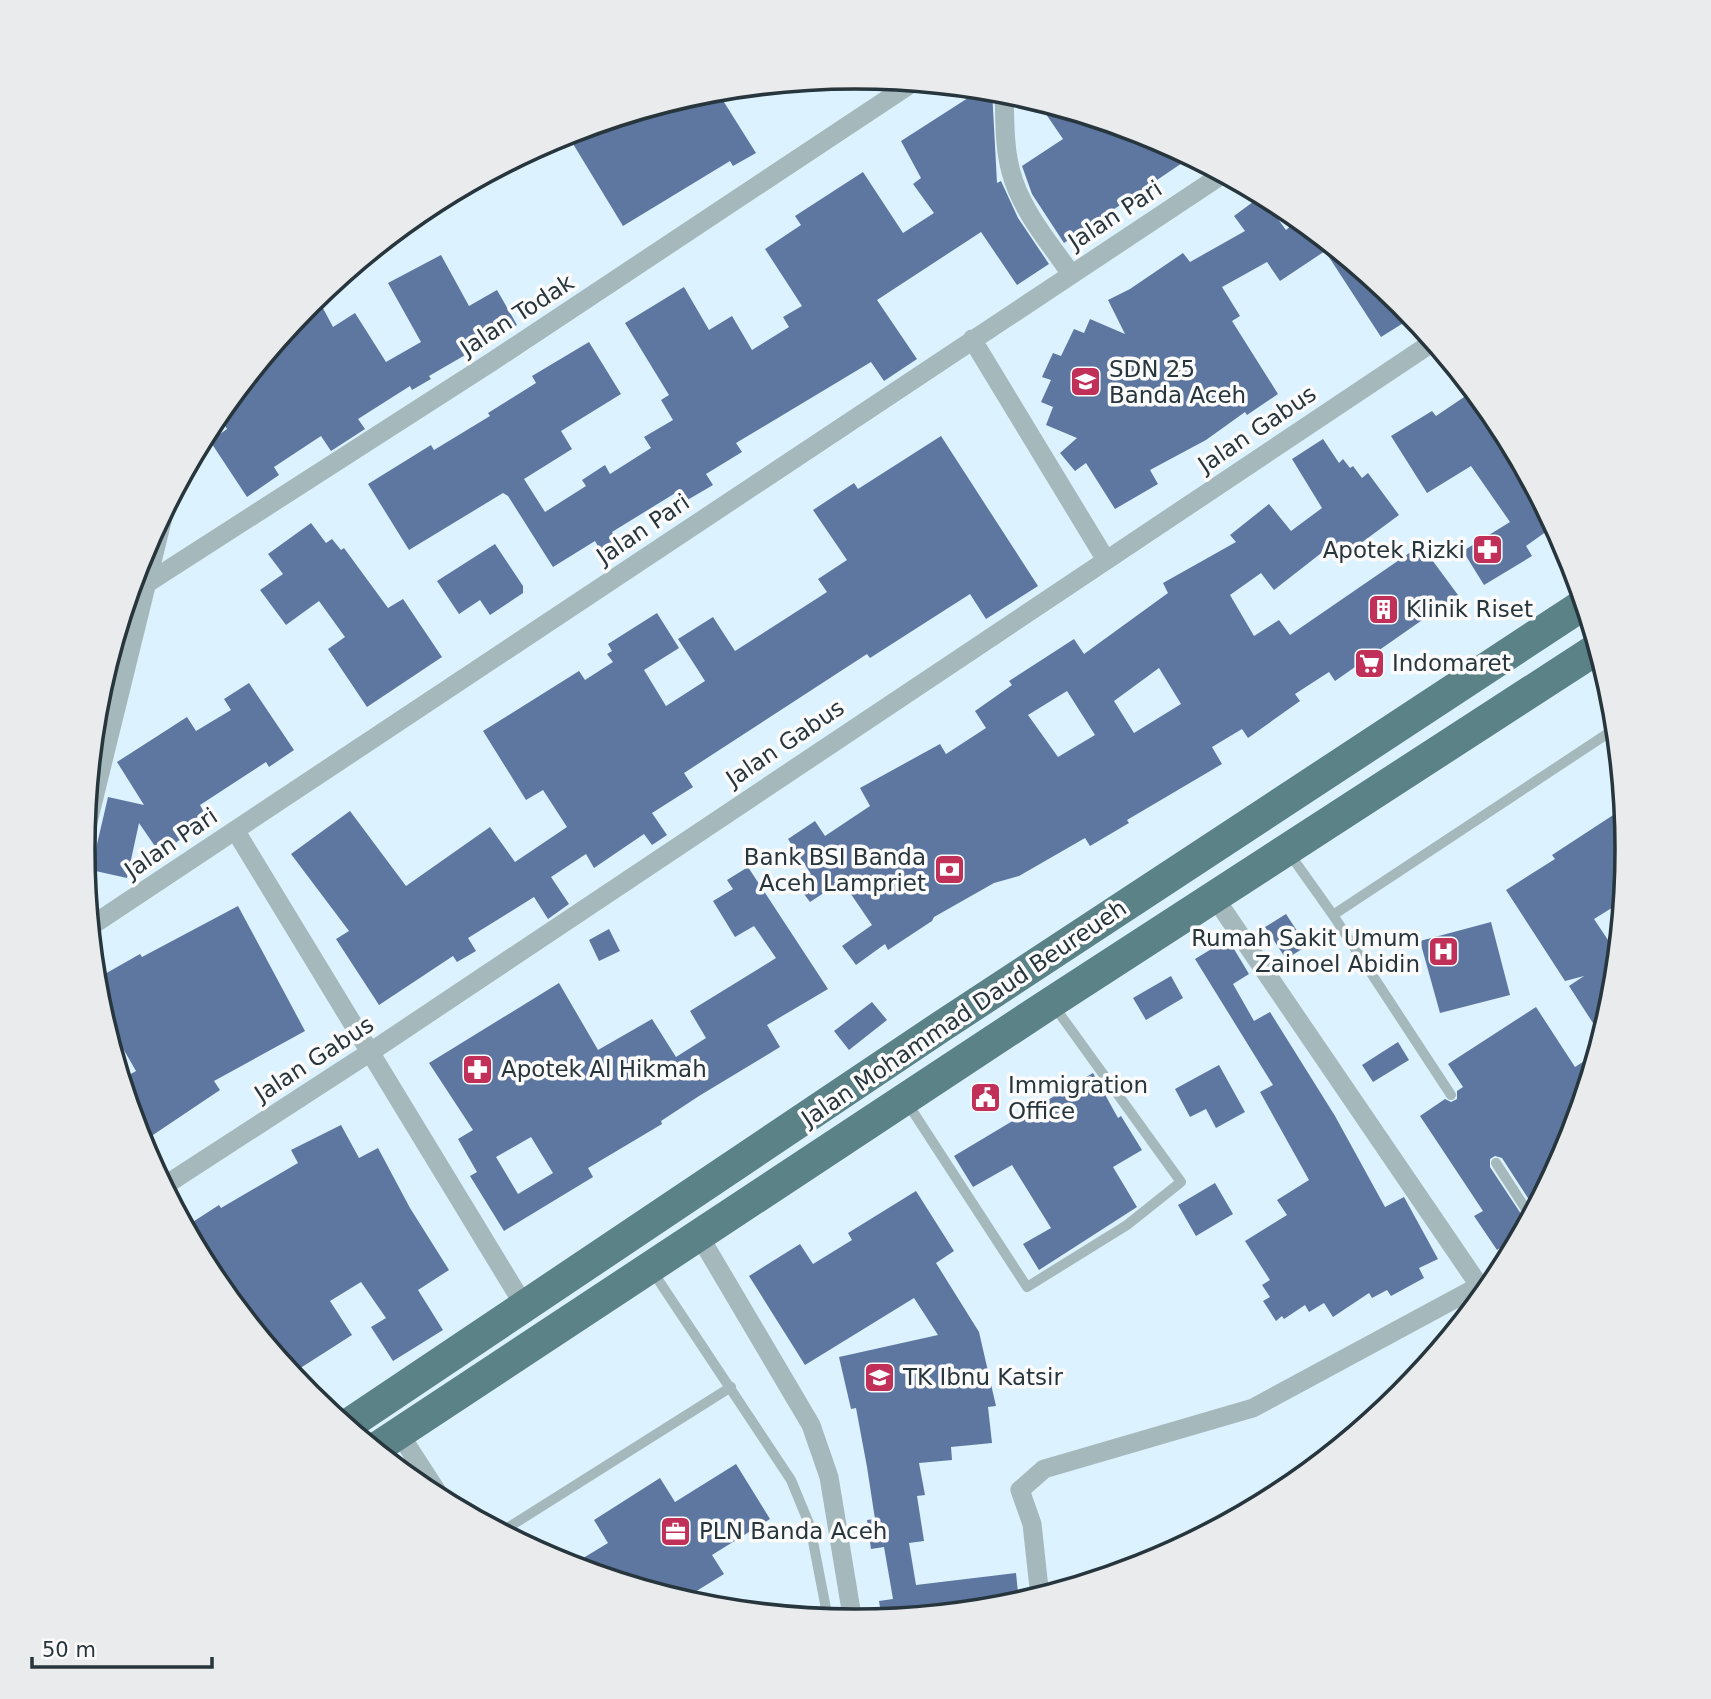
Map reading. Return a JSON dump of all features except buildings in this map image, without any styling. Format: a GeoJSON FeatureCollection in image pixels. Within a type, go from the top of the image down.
{"type":"FeatureCollection","features":[{"type":"Feature","properties":{"kind":"highway"},"geometry":{"type":"LineString","coordinates":[[1574,611],[1582,629]]}},
{"type":"Feature","properties":{"kind":"highway","name":"Jalan Mohammad Daud Beureueh"},"geometry":{"type":"LineString","coordinates":[[354,1421],[942,1026],[1574,611]]}},
{"type":"Feature","properties":{"kind":"highway","name":"Jalan Mohammad Daud Beureueh"},"geometry":{"type":"LineString","coordinates":[[387,1441],[700,1237],[1052,1002],[1590,653]]}},
{"type":"Feature","properties":{"kind":"street","name":"Jalan Todak"},"geometry":{"type":"LineString","coordinates":[[146,584],[493,361],[900,91]]}},
{"type":"Feature","properties":{"kind":"street"},"geometry":{"type":"LineString","coordinates":[[1005,104],[1008,161],[1014,185],[1022,202],[1071,274]]}},
{"type":"Feature","properties":{"kind":"street","name":"Jalan Pari"},"geometry":{"type":"LineString","coordinates":[[99,920],[1214,180]]}},
{"type":"Feature","properties":{"kind":"street"},"geometry":{"type":"LineString","coordinates":[[971,339],[1106,559]]}},
{"type":"Feature","properties":{"kind":"street","name":"Jalan Gabus"},"geometry":{"type":"LineString","coordinates":[[172,1181],[372,1051],[1426,347]]}},
{"type":"Feature","properties":{"kind":"street"},"geometry":{"type":"LineString","coordinates":[[136,606],[151,565]]}},
{"type":"Feature","properties":{"kind":"street"},"geometry":{"type":"LineString","coordinates":[[102,752],[124,642]]}},
{"type":"Feature","properties":{"kind":"street"},"geometry":{"type":"LineString","coordinates":[[235,830],[372,1051],[525,1307]]}},
{"type":"Feature","properties":{"kind":"street"},"geometry":{"type":"LineString","coordinates":[[1215,898],[1479,1285]]}},
{"type":"Feature","properties":{"kind":"street"},"geometry":{"type":"LineString","coordinates":[[700,1237],[811,1425],[830,1477],[851,1610]]}},
{"type":"Feature","properties":{"kind":"street"},"geometry":{"type":"LineString","coordinates":[[1039,1587],[1032,1524],[1020,1490],[1044,1469],[1253,1408],[1471,1296]]}},
{"type":"Feature","properties":{"kind":"street"},"geometry":{"type":"LineString","coordinates":[[387,1441],[409,1465]]}},
{"type":"Feature","properties":{"kind":"lane"},"geometry":{"type":"LineString","coordinates":[[1333,915],[1606,734]]}},
{"type":"Feature","properties":{"kind":"lane"},"geometry":{"type":"LineString","coordinates":[[1287,850],[1451,1095]]}},
{"type":"Feature","properties":{"kind":"lane"},"geometry":{"type":"LineString","coordinates":[[906,1101],[1027,1287],[1127,1225],[1181,1181],[1052,1002]]}},
{"type":"Feature","properties":{"kind":"lane"},"geometry":{"type":"LineString","coordinates":[[1496,1163],[1525,1208]]}},
{"type":"Feature","properties":{"kind":"lane"},"geometry":{"type":"LineString","coordinates":[[651,1268],[791,1480],[810,1526],[826,1609]]}},
{"type":"Feature","properties":{"kind":"lane"},"geometry":{"type":"LineString","coordinates":[[510,1526],[732,1387]]}},
{"type":"Feature","properties":{"kind":"place","name":"SDN 25 Banda Aceh"},"geometry":{"type":"Point","coordinates":[1086,382]}},
{"type":"Feature","properties":{"kind":"place","name":"Apotek Rizki"},"geometry":{"type":"Point","coordinates":[1488,550]}},
{"type":"Feature","properties":{"kind":"place","name":"Klinik Riset"},"geometry":{"type":"Point","coordinates":[1383,609]}},
{"type":"Feature","properties":{"kind":"place","name":"Indomaret"},"geometry":{"type":"Point","coordinates":[1369,663]}},
{"type":"Feature","properties":{"kind":"place","name":"Bank BSI Banda Aceh Lampriet"},"geometry":{"type":"Point","coordinates":[949,870]}},
{"type":"Feature","properties":{"kind":"place","name":"Rumah Sakit Umum Zainoel Abidin"},"geometry":{"type":"Point","coordinates":[1443,951]}},
{"type":"Feature","properties":{"kind":"place","name":"Apotek Al Hikmah"},"geometry":{"type":"Point","coordinates":[478,1069]}},
{"type":"Feature","properties":{"kind":"place","name":"Immigration Office"},"geometry":{"type":"Point","coordinates":[985,1098]}},
{"type":"Feature","properties":{"kind":"place","name":"TK Ibnu Katsir"},"geometry":{"type":"Point","coordinates":[880,1377]}},
{"type":"Feature","properties":{"kind":"place","name":"PLN Banda Aceh"},"geometry":{"type":"Point","coordinates":[676,1531]}}]}
